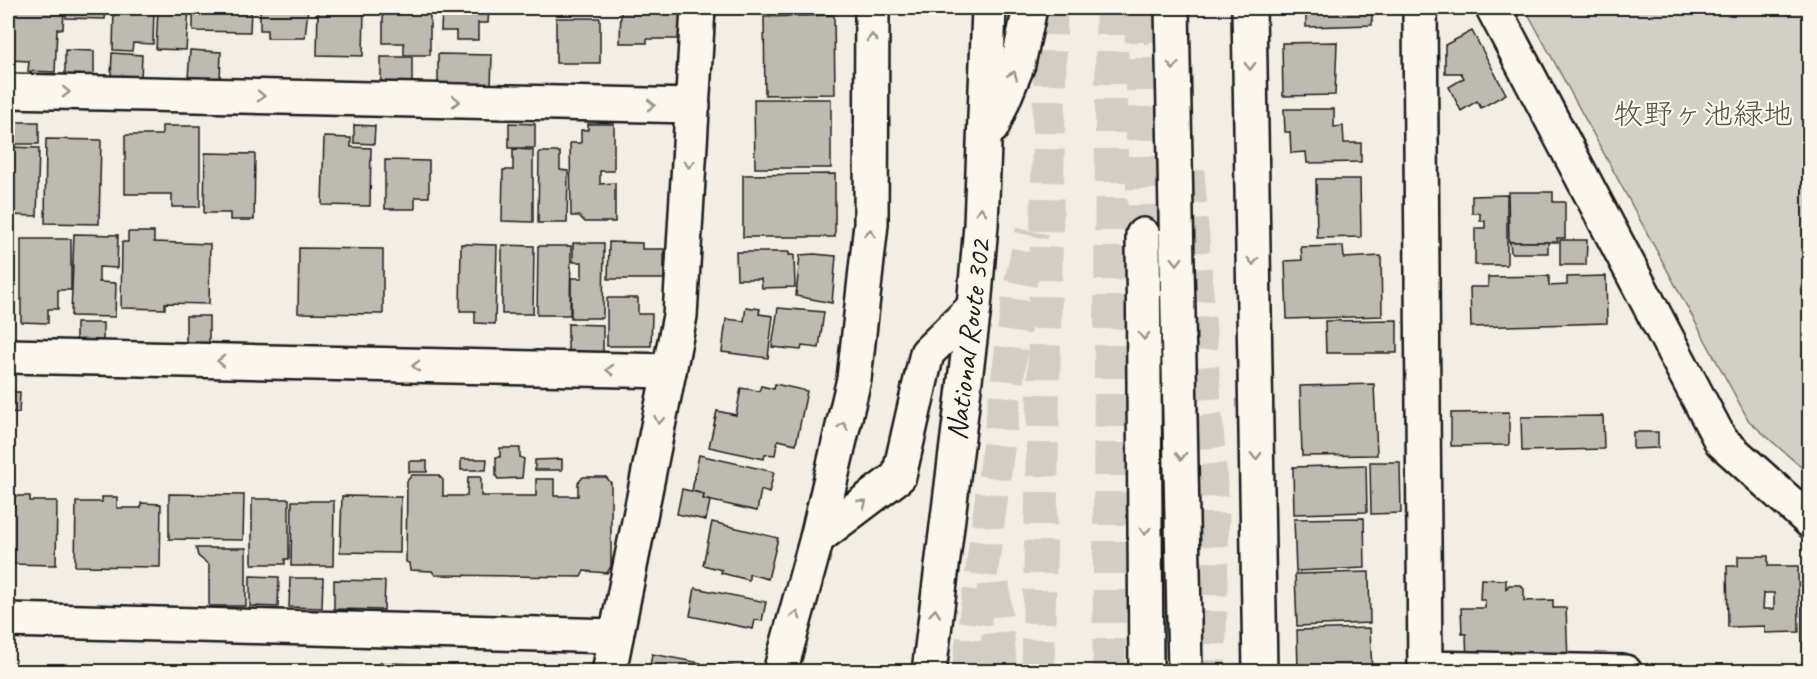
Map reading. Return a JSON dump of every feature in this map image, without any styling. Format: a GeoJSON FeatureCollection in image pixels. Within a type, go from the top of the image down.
{"type":"FeatureCollection","features":[{"type":"Feature","properties":{"kind":"main road"},"geometry":{"type":"LineString","coordinates":[[609,672],[681,316],[698,8]]}},
{"type":"Feature","properties":{"kind":"main road"},"geometry":{"type":"LineString","coordinates":[[780,672],[817,538],[854,379],[871,224],[872,8]]}},
{"type":"Feature","properties":{"kind":"main road","name":"National Route 302"},"geometry":{"type":"LineString","coordinates":[[929,672],[974,307],[984,148],[989,8]]}},
{"type":"Feature","properties":{"kind":"main road"},"geometry":{"type":"LineString","coordinates":[[984,148],[1018,64],[1030,8]]}},
{"type":"Feature","properties":{"kind":"main road"},"geometry":{"type":"LineString","coordinates":[[1172,8],[1185,672]]}},
{"type":"Feature","properties":{"kind":"main road"},"geometry":{"type":"LineString","coordinates":[[1249,8],[1260,672]]}},
{"type":"Feature","properties":{"kind":"main road"},"geometry":{"type":"LineString","coordinates":[[1420,8],[1425,670],[1625,672]]}},
{"type":"Feature","properties":{"kind":"main road"},"geometry":{"type":"LineString","coordinates":[[1493,8],[1721,441],[1809,521]]}},
{"type":"Feature","properties":{"kind":"main road"},"geometry":{"type":"LineString","coordinates":[[8,91],[693,106]]}},
{"type":"Feature","properties":{"kind":"main road"},"geometry":{"type":"LineString","coordinates":[[1143,235],[1146,672]]}},
{"type":"Feature","properties":{"kind":"main road"},"geometry":{"type":"LineString","coordinates":[[817,538],[899,476],[927,353],[974,307]]}},
{"type":"Feature","properties":{"kind":"main road"},"geometry":{"type":"LineString","coordinates":[[8,356],[669,371]]}},
{"type":"Feature","properties":{"kind":"main road"},"geometry":{"type":"LineString","coordinates":[[8,620],[616,636]]}},
{"type":"Feature","properties":{"kind":"green space","name":"牧野ヶ池緑地"},"geometry":{"type":"Polygon","coordinates":[[[1525,8],[1809,8],[1809,474],[1749,421],[1525,8]]]}},
{"type":"Feature","properties":{"kind":"building"},"geometry":{"type":"Polygon","coordinates":[[[11,8],[47,8],[47,10],[64,11],[63,29],[57,29],[55,72],[28,71],[29,61],[9,60],[11,8]]]}},
{"type":"Feature","properties":{"kind":"building"},"geometry":{"type":"Polygon","coordinates":[[[67,8],[106,8],[105,19],[66,18],[67,8]]]}},
{"type":"Feature","properties":{"kind":"building"},"geometry":{"type":"Polygon","coordinates":[[[114,8],[154,8],[153,44],[133,43],[132,51],[113,50],[114,8]]]}},
{"type":"Feature","properties":{"kind":"building"},"geometry":{"type":"Polygon","coordinates":[[[158,8],[189,8],[186,50],[156,49],[158,8]]]}},
{"type":"Feature","properties":{"kind":"building"},"geometry":{"type":"Polygon","coordinates":[[[193,8],[251,8],[250,32],[193,31],[193,8]]]}},
{"type":"Feature","properties":{"kind":"building"},"geometry":{"type":"Polygon","coordinates":[[[260,8],[308,8],[305,38],[267,38],[267,30],[260,30],[260,8]]]}},
{"type":"Feature","properties":{"kind":"building"},"geometry":{"type":"Polygon","coordinates":[[[318,8],[364,8],[363,56],[317,55],[318,8]]]}},
{"type":"Feature","properties":{"kind":"building"},"geometry":{"type":"Polygon","coordinates":[[[383,8],[430,8],[430,55],[404,55],[404,43],[383,43],[383,8]]]}},
{"type":"Feature","properties":{"kind":"building"},"geometry":{"type":"Polygon","coordinates":[[[442,8],[489,8],[488,23],[478,23],[478,40],[456,40],[456,31],[441,31],[442,8]]]}},
{"type":"Feature","properties":{"kind":"building"},"geometry":{"type":"Polygon","coordinates":[[[621,8],[683,8],[682,39],[647,39],[647,43],[620,43],[621,8]]]}},
{"type":"Feature","properties":{"kind":"building"},"geometry":{"type":"Polygon","coordinates":[[[1306,8],[1372,8],[1372,25],[1306,27],[1306,8]]]}},
{"type":"Feature","properties":{"kind":"building"},"geometry":{"type":"Polygon","coordinates":[[[834,15],[835,94],[765,95],[764,17],[834,15]]]}},
{"type":"Feature","properties":{"kind":"building"},"geometry":{"type":"Polygon","coordinates":[[[556,18],[600,18],[600,63],[556,63],[556,18]]]}},
{"type":"Feature","properties":{"kind":"building"},"geometry":{"type":"Polygon","coordinates":[[[1472,31],[1506,94],[1481,108],[1477,101],[1461,111],[1449,87],[1464,78],[1461,73],[1445,73],[1445,45],[1472,31]]]}},
{"type":"Feature","properties":{"kind":"building"},"geometry":{"type":"Polygon","coordinates":[[[1337,42],[1335,95],[1283,96],[1282,43],[1337,42]]]}},
{"type":"Feature","properties":{"kind":"building"},"geometry":{"type":"Polygon","coordinates":[[[65,50],[94,51],[94,78],[65,78],[65,50]]]}},
{"type":"Feature","properties":{"kind":"building"},"geometry":{"type":"Polygon","coordinates":[[[190,50],[221,52],[220,81],[188,79],[190,50]]]}},
{"type":"Feature","properties":{"kind":"building"},"geometry":{"type":"Polygon","coordinates":[[[112,53],[142,55],[141,79],[111,78],[112,53]]]}},
{"type":"Feature","properties":{"kind":"building"},"geometry":{"type":"Polygon","coordinates":[[[438,54],[492,55],[491,87],[438,86],[438,54]]]}},
{"type":"Feature","properties":{"kind":"building"},"geometry":{"type":"Polygon","coordinates":[[[381,57],[412,57],[412,83],[381,83],[381,57]]]}},
{"type":"Feature","properties":{"kind":"building"},"geometry":{"type":"Polygon","coordinates":[[[754,99],[831,99],[831,168],[755,168],[754,99]]]}},
{"type":"Feature","properties":{"kind":"building"},"geometry":{"type":"Polygon","coordinates":[[[1284,109],[1334,109],[1334,127],[1343,126],[1344,143],[1361,143],[1361,162],[1307,163],[1306,152],[1291,153],[1290,132],[1285,132],[1284,109]]]}},
{"type":"Feature","properties":{"kind":"building"},"geometry":{"type":"Polygon","coordinates":[[[13,122],[39,122],[39,144],[13,144],[13,122]]]}},
{"type":"Feature","properties":{"kind":"building"},"geometry":{"type":"Polygon","coordinates":[[[509,123],[535,124],[535,148],[509,148],[509,123]]]}},
{"type":"Feature","properties":{"kind":"building"},"geometry":{"type":"Polygon","coordinates":[[[588,124],[614,124],[614,171],[600,171],[600,184],[615,183],[615,222],[585,222],[579,216],[571,216],[570,143],[581,143],[581,130],[588,130],[588,124]]]}},
{"type":"Feature","properties":{"kind":"building"},"geometry":{"type":"Polygon","coordinates":[[[354,125],[375,126],[374,144],[354,143],[354,125]]]}},
{"type":"Feature","properties":{"kind":"building"},"geometry":{"type":"Polygon","coordinates":[[[162,126],[200,126],[200,207],[172,207],[172,194],[125,194],[125,135],[162,135],[162,126]]]}},
{"type":"Feature","properties":{"kind":"building"},"geometry":{"type":"Polygon","coordinates":[[[324,137],[351,138],[351,147],[371,148],[370,206],[322,205],[324,137]]]}},
{"type":"Feature","properties":{"kind":"building"},"geometry":{"type":"Polygon","coordinates":[[[46,139],[101,140],[99,224],[45,223],[46,139]]]}},
{"type":"Feature","properties":{"kind":"building"},"geometry":{"type":"Polygon","coordinates":[[[8,147],[39,148],[37,216],[8,215],[8,147]]]}},
{"type":"Feature","properties":{"kind":"building"},"geometry":{"type":"Polygon","coordinates":[[[513,149],[533,150],[533,222],[502,221],[503,170],[513,170],[513,149]]]}},
{"type":"Feature","properties":{"kind":"building"},"geometry":{"type":"Polygon","coordinates":[[[539,152],[560,152],[560,170],[568,171],[567,223],[538,223],[539,152]]]}},
{"type":"Feature","properties":{"kind":"building"},"geometry":{"type":"Polygon","coordinates":[[[205,153],[255,154],[254,220],[230,220],[230,213],[204,213],[205,153]]]}},
{"type":"Feature","properties":{"kind":"building"},"geometry":{"type":"Polygon","coordinates":[[[385,160],[429,161],[429,197],[415,197],[415,209],[385,209],[385,160]]]}},
{"type":"Feature","properties":{"kind":"building"},"geometry":{"type":"Polygon","coordinates":[[[835,174],[835,237],[743,237],[743,175],[835,174]]]}},
{"type":"Feature","properties":{"kind":"building"},"geometry":{"type":"Polygon","coordinates":[[[1316,179],[1360,179],[1361,237],[1317,238],[1316,179]]]}},
{"type":"Feature","properties":{"kind":"building"},"geometry":{"type":"Polygon","coordinates":[[[1508,192],[1553,192],[1553,202],[1565,202],[1565,238],[1557,238],[1558,242],[1509,242],[1508,192]]]}},
{"type":"Feature","properties":{"kind":"building"},"geometry":{"type":"Polygon","coordinates":[[[1507,195],[1507,265],[1475,265],[1475,228],[1485,228],[1485,221],[1480,221],[1480,213],[1472,213],[1472,196],[1507,195]]]}},
{"type":"Feature","properties":{"kind":"building"},"geometry":{"type":"Polygon","coordinates":[[[128,232],[154,232],[154,242],[210,244],[209,304],[165,303],[165,309],[121,308],[122,242],[128,242],[128,232]]]}},
{"type":"Feature","properties":{"kind":"building"},"geometry":{"type":"Polygon","coordinates":[[[74,234],[118,235],[117,268],[99,267],[99,282],[116,283],[115,317],[71,316],[74,234]]]}},
{"type":"Feature","properties":{"kind":"building"},"geometry":{"type":"Polygon","coordinates":[[[21,239],[71,239],[71,290],[58,290],[58,309],[48,309],[48,323],[21,322],[21,239]]]}},
{"type":"Feature","properties":{"kind":"building"},"geometry":{"type":"Polygon","coordinates":[[[1560,240],[1587,240],[1586,265],[1560,265],[1560,240]]]}},
{"type":"Feature","properties":{"kind":"building"},"geometry":{"type":"Polygon","coordinates":[[[609,242],[642,243],[642,249],[664,249],[664,279],[608,279],[609,242]]]}},
{"type":"Feature","properties":{"kind":"building"},"geometry":{"type":"Polygon","coordinates":[[[1510,242],[1548,242],[1548,253],[1511,253],[1510,242]]]}},
{"type":"Feature","properties":{"kind":"building"},"geometry":{"type":"Polygon","coordinates":[[[573,243],[604,243],[603,318],[571,318],[571,278],[582,278],[582,262],[573,262],[573,243]]]}},
{"type":"Feature","properties":{"kind":"building"},"geometry":{"type":"Polygon","coordinates":[[[461,244],[497,245],[495,324],[475,323],[475,311],[460,311],[461,244]]]}},
{"type":"Feature","properties":{"kind":"building"},"geometry":{"type":"Polygon","coordinates":[[[502,245],[534,246],[533,314],[502,314],[502,245]]]}},
{"type":"Feature","properties":{"kind":"building"},"geometry":{"type":"Polygon","coordinates":[[[538,246],[571,246],[570,315],[537,315],[538,246]]]}},
{"type":"Feature","properties":{"kind":"building"},"geometry":{"type":"Polygon","coordinates":[[[1343,246],[1344,258],[1381,256],[1382,316],[1287,319],[1285,261],[1302,260],[1301,247],[1343,246]]]}},
{"type":"Feature","properties":{"kind":"building"},"geometry":{"type":"Polygon","coordinates":[[[299,248],[383,249],[383,314],[298,313],[299,248]]]}},
{"type":"Feature","properties":{"kind":"building"},"geometry":{"type":"Polygon","coordinates":[[[736,252],[789,252],[789,255],[794,255],[795,287],[762,288],[761,279],[737,279],[736,252]]]}},
{"type":"Feature","properties":{"kind":"building"},"geometry":{"type":"Polygon","coordinates":[[[800,255],[836,256],[832,303],[796,296],[800,255]]]}},
{"type":"Feature","properties":{"kind":"building"},"geometry":{"type":"Polygon","coordinates":[[[1549,276],[1549,286],[1567,285],[1567,277],[1606,276],[1607,323],[1471,327],[1470,287],[1488,287],[1488,277],[1549,276]]]}},
{"type":"Feature","properties":{"kind":"building"},"geometry":{"type":"Polygon","coordinates":[[[607,298],[638,298],[638,314],[652,314],[651,346],[607,346],[607,298]]]}},
{"type":"Feature","properties":{"kind":"building"},"geometry":{"type":"Polygon","coordinates":[[[746,307],[760,309],[759,314],[773,316],[768,358],[722,352],[726,319],[744,321],[746,307]]]}},
{"type":"Feature","properties":{"kind":"building"},"geometry":{"type":"Polygon","coordinates":[[[778,308],[824,312],[819,348],[802,346],[801,350],[772,347],[778,308]]]}},
{"type":"Feature","properties":{"kind":"building"},"geometry":{"type":"Polygon","coordinates":[[[186,316],[209,316],[209,346],[186,346],[186,316]]]}},
{"type":"Feature","properties":{"kind":"building"},"geometry":{"type":"Polygon","coordinates":[[[1397,320],[1397,353],[1326,353],[1325,321],[1397,320]]]}},
{"type":"Feature","properties":{"kind":"building"},"geometry":{"type":"Polygon","coordinates":[[[76,323],[103,323],[103,346],[76,345],[76,323]]]}},
{"type":"Feature","properties":{"kind":"building"},"geometry":{"type":"Polygon","coordinates":[[[568,324],[603,325],[603,356],[568,355],[568,324]]]}},
{"type":"Feature","properties":{"kind":"building"},"geometry":{"type":"Polygon","coordinates":[[[775,384],[807,391],[796,444],[778,440],[775,455],[765,454],[764,459],[709,447],[717,411],[736,415],[741,388],[759,391],[761,386],[774,389],[775,384]]]}},
{"type":"Feature","properties":{"kind":"building"},"geometry":{"type":"Polygon","coordinates":[[[1374,384],[1377,455],[1302,456],[1300,386],[1374,384]]]}},
{"type":"Feature","properties":{"kind":"building"},"geometry":{"type":"Polygon","coordinates":[[[8,392],[20,392],[19,413],[8,412],[8,392]]]}},
{"type":"Feature","properties":{"kind":"building"},"geometry":{"type":"Polygon","coordinates":[[[1509,412],[1509,445],[1451,446],[1451,413],[1509,412]]]}},
{"type":"Feature","properties":{"kind":"building"},"geometry":{"type":"Polygon","coordinates":[[[1603,416],[1604,449],[1522,451],[1521,417],[1603,416]]]}},
{"type":"Feature","properties":{"kind":"building"},"geometry":{"type":"Polygon","coordinates":[[[1633,432],[1658,432],[1658,448],[1633,449],[1633,432]]]}},
{"type":"Feature","properties":{"kind":"building"},"geometry":{"type":"Polygon","coordinates":[[[500,448],[520,448],[520,457],[524,459],[522,478],[498,479],[496,457],[500,457],[500,448]]]}},
{"type":"Feature","properties":{"kind":"building"},"geometry":{"type":"Polygon","coordinates":[[[699,455],[774,472],[769,493],[761,490],[757,511],[703,499],[704,494],[692,491],[699,455]]]}},
{"type":"Feature","properties":{"kind":"building"},"geometry":{"type":"Polygon","coordinates":[[[461,459],[487,459],[486,470],[461,470],[461,459]]]}},
{"type":"Feature","properties":{"kind":"building"},"geometry":{"type":"Polygon","coordinates":[[[562,459],[562,470],[535,470],[535,460],[562,459]]]}},
{"type":"Feature","properties":{"kind":"building"},"geometry":{"type":"Polygon","coordinates":[[[409,461],[427,461],[427,472],[409,472],[409,461]]]}},
{"type":"Feature","properties":{"kind":"building"},"geometry":{"type":"Polygon","coordinates":[[[1370,462],[1400,462],[1401,513],[1371,514],[1370,462]]]}},
{"type":"Feature","properties":{"kind":"building"},"geometry":{"type":"Polygon","coordinates":[[[1366,465],[1367,512],[1294,514],[1293,467],[1366,465]]]}},
{"type":"Feature","properties":{"kind":"building"},"geometry":{"type":"Polygon","coordinates":[[[412,475],[438,475],[443,480],[443,496],[467,496],[468,477],[481,477],[481,496],[536,496],[536,479],[554,479],[554,496],[578,496],[578,483],[583,477],[606,477],[611,483],[611,566],[607,573],[584,571],[581,577],[435,575],[432,571],[410,570],[409,563],[406,562],[407,481],[412,475]]]}},
{"type":"Feature","properties":{"kind":"building"},"geometry":{"type":"Polygon","coordinates":[[[682,489],[704,494],[703,499],[710,501],[706,520],[677,514],[682,489]]]}},
{"type":"Feature","properties":{"kind":"building"},"geometry":{"type":"Polygon","coordinates":[[[169,494],[244,495],[243,540],[169,539],[169,494]]]}},
{"type":"Feature","properties":{"kind":"building"},"geometry":{"type":"Polygon","coordinates":[[[14,496],[30,496],[30,501],[57,501],[56,565],[8,564],[8,507],[14,507],[14,496]]]}},
{"type":"Feature","properties":{"kind":"building"},"geometry":{"type":"Polygon","coordinates":[[[342,496],[401,497],[400,553],[340,552],[342,496]]]}},
{"type":"Feature","properties":{"kind":"building"},"geometry":{"type":"Polygon","coordinates":[[[102,497],[117,497],[117,508],[141,508],[141,503],[161,504],[160,567],[75,566],[76,502],[102,502],[102,497]]]}},
{"type":"Feature","properties":{"kind":"building"},"geometry":{"type":"Polygon","coordinates":[[[252,499],[289,499],[289,559],[285,559],[285,564],[252,564],[252,499]]]}},
{"type":"Feature","properties":{"kind":"building"},"geometry":{"type":"Polygon","coordinates":[[[292,501],[334,501],[333,566],[291,566],[292,501]]]}},
{"type":"Feature","properties":{"kind":"building"},"geometry":{"type":"Polygon","coordinates":[[[1364,518],[1365,568],[1296,571],[1294,519],[1364,518]]]}},
{"type":"Feature","properties":{"kind":"building"},"geometry":{"type":"Polygon","coordinates":[[[712,522],[778,538],[768,579],[749,574],[749,580],[721,573],[722,570],[703,565],[712,522]]]}},
{"type":"Feature","properties":{"kind":"building"},"geometry":{"type":"Polygon","coordinates":[[[196,548],[246,548],[246,606],[209,606],[209,565],[198,556],[196,548]]]}},
{"type":"Feature","properties":{"kind":"building"},"geometry":{"type":"Polygon","coordinates":[[[1738,556],[1768,556],[1768,566],[1798,566],[1799,632],[1765,633],[1765,626],[1728,627],[1727,566],[1738,566],[1738,556]],[[1764,593],[1763,609],[1774,609],[1774,593],[1764,593]]]}},
{"type":"Feature","properties":{"kind":"building"},"geometry":{"type":"Polygon","coordinates":[[[1369,572],[1370,623],[1297,626],[1295,574],[1369,572]]]}},
{"type":"Feature","properties":{"kind":"building"},"geometry":{"type":"Polygon","coordinates":[[[250,576],[279,577],[278,607],[250,606],[250,576]]]}},
{"type":"Feature","properties":{"kind":"building"},"geometry":{"type":"Polygon","coordinates":[[[290,578],[323,578],[322,608],[289,607],[290,578]]]}},
{"type":"Feature","properties":{"kind":"building"},"geometry":{"type":"Polygon","coordinates":[[[1481,579],[1506,580],[1506,589],[1509,585],[1520,585],[1524,589],[1524,601],[1553,600],[1553,608],[1566,608],[1568,661],[1467,664],[1466,634],[1462,634],[1461,608],[1485,608],[1485,600],[1480,600],[1481,579]]]}},
{"type":"Feature","properties":{"kind":"building"},"geometry":{"type":"Polygon","coordinates":[[[334,580],[385,581],[384,610],[334,609],[334,580]]]}},
{"type":"Feature","properties":{"kind":"building"},"geometry":{"type":"Polygon","coordinates":[[[695,588],[766,602],[762,621],[755,620],[753,629],[690,616],[695,588]]]}},
{"type":"Feature","properties":{"kind":"building"},"geometry":{"type":"Polygon","coordinates":[[[1804,595],[1810,595],[1810,657],[1804,657],[1804,595]]]}},
{"type":"Feature","properties":{"kind":"building"},"geometry":{"type":"Polygon","coordinates":[[[1370,628],[1372,672],[1298,672],[1297,630],[1370,628]]]}},
{"type":"Feature","properties":{"kind":"building"},"geometry":{"type":"Polygon","coordinates":[[[652,654],[701,663],[699,672],[649,672],[652,654]]]}},
{"type":"Feature","properties":{"kind":"building"},"geometry":{"type":"Polygon","coordinates":[[[380,663],[420,664],[420,672],[380,672],[380,663]]]}},
{"type":"Feature","properties":{"kind":"building"},"geometry":{"type":"Polygon","coordinates":[[[707,664],[758,669],[757,672],[706,672],[707,664]]]}},
{"type":"Feature","properties":{"kind":"tunnel"},"geometry":{"type":"LineString","coordinates":[[1038,672],[1051,8]]}},
{"type":"Feature","properties":{"kind":"tunnel"},"geometry":{"type":"LineString","coordinates":[[1109,672],[1112,8]]}},
{"type":"Feature","properties":{"kind":"tunnel"},"geometry":{"type":"LineString","coordinates":[[1148,8],[1172,70]]}},
{"type":"Feature","properties":{"kind":"tunnel"},"geometry":{"type":"LineString","coordinates":[[1141,9],[1143,235]]}},
{"type":"Feature","properties":{"kind":"tunnel"},"geometry":{"type":"LineString","coordinates":[[1188,171],[1213,510],[1209,672]]}},
{"type":"Feature","properties":{"kind":"tunnel"},"geometry":{"type":"LineString","coordinates":[[968,672],[1020,286],[1032,231]]}},
{"type":"Feature","properties":{"kind":"tunnel"},"geometry":{"type":"LineString","coordinates":[[993,584],[1001,672]]}}]}
